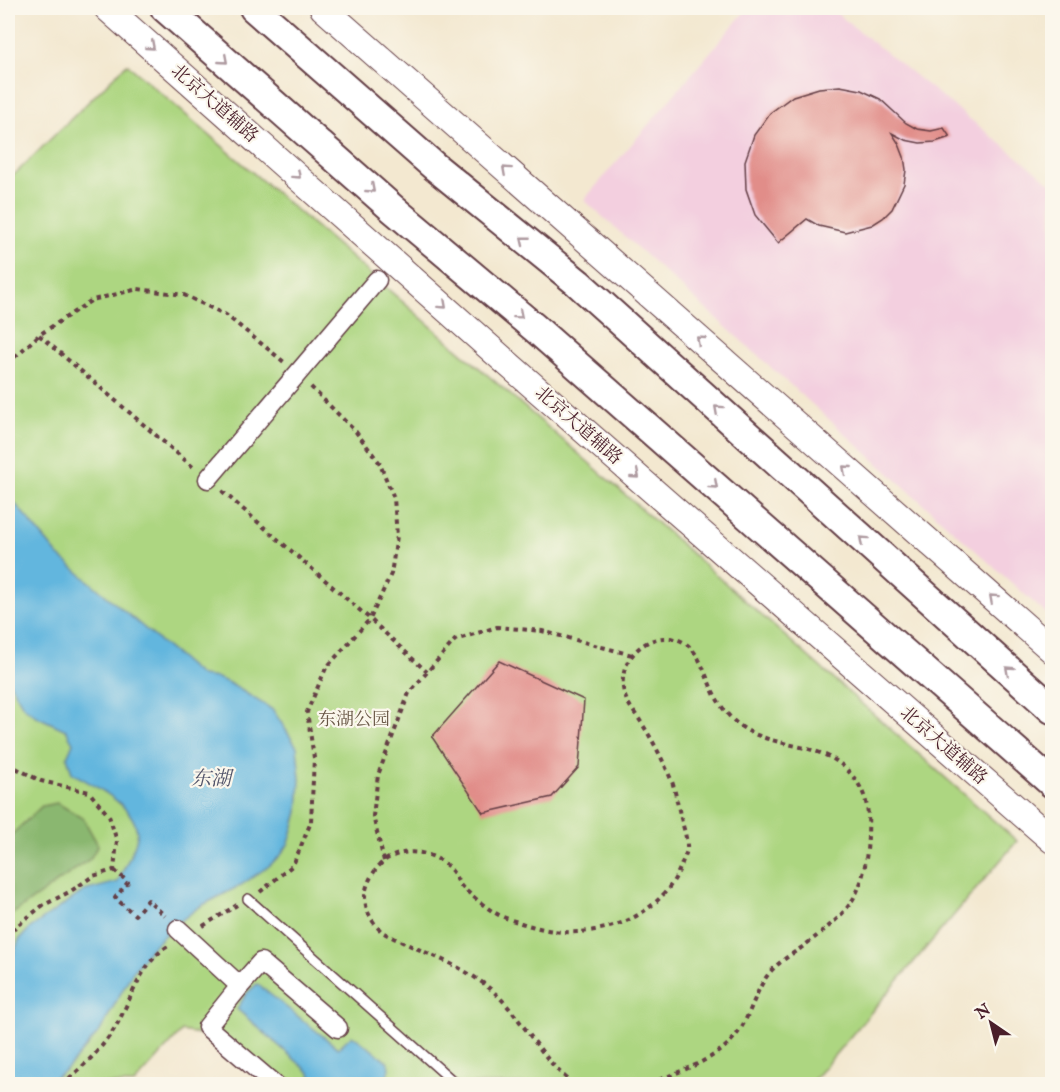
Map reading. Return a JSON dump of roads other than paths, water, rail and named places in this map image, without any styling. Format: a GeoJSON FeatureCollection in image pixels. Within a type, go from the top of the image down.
{"type":"FeatureCollection","features":[{"type":"Feature","properties":{"kind":"main road","name":"北京大道辅路"},"geometry":{"type":"LineString","coordinates":[[107,8],[534,386],[1053,840]]}},
{"type":"Feature","properties":{"kind":"main road"},"geometry":{"type":"LineString","coordinates":[[165,8],[393,208],[545,337],[1053,783]]}},
{"type":"Feature","properties":{"kind":"main road"},"geometry":{"type":"LineString","coordinates":[[254,8],[434,166],[578,283],[1053,709]]}},
{"type":"Feature","properties":{"kind":"main road"},"geometry":{"type":"LineString","coordinates":[[323,8],[1053,650]]}},
{"type":"Feature","properties":{"kind":"street"},"geometry":{"type":"LineString","coordinates":[[208,479],[377,280]]}},
{"type":"Feature","properties":{"kind":"street"},"geometry":{"type":"LineString","coordinates":[[182,933],[240,986]]}},
{"type":"Feature","properties":{"kind":"street"},"geometry":{"type":"LineString","coordinates":[[274,1084],[207,1027],[261,962],[338,1028]]}},
{"type":"Feature","properties":{"kind":"lane"},"geometry":{"type":"LineString","coordinates":[[248,899],[456,1084]]}},
{"type":"Feature","properties":{"kind":"water","name":"东湖"},"geometry":{"type":"Polygon","coordinates":[[[8,495],[58,555],[201,676],[218,678],[231,684],[273,710],[297,747],[300,779],[298,812],[289,843],[281,855],[241,885],[199,907],[152,947],[132,973],[100,1031],[68,1068],[46,1084],[8,1084],[8,967],[19,940],[30,928],[84,891],[118,882],[137,839],[137,834],[130,814],[122,806],[102,790],[72,773],[67,757],[73,743],[66,730],[36,716],[23,706],[8,680],[8,495]]]}},
{"type":"Feature","properties":{"kind":"water"},"geometry":{"type":"Polygon","coordinates":[[[257,984],[338,1048],[351,1036],[387,1061],[390,1067],[384,1084],[307,1084],[311,1077],[310,1073],[237,1009],[246,994],[257,984]]]}},
{"type":"Feature","properties":{"kind":"park label","name":"东湖公园"},"geometry":{"type":"Point","coordinates":[354,719]}}]}
